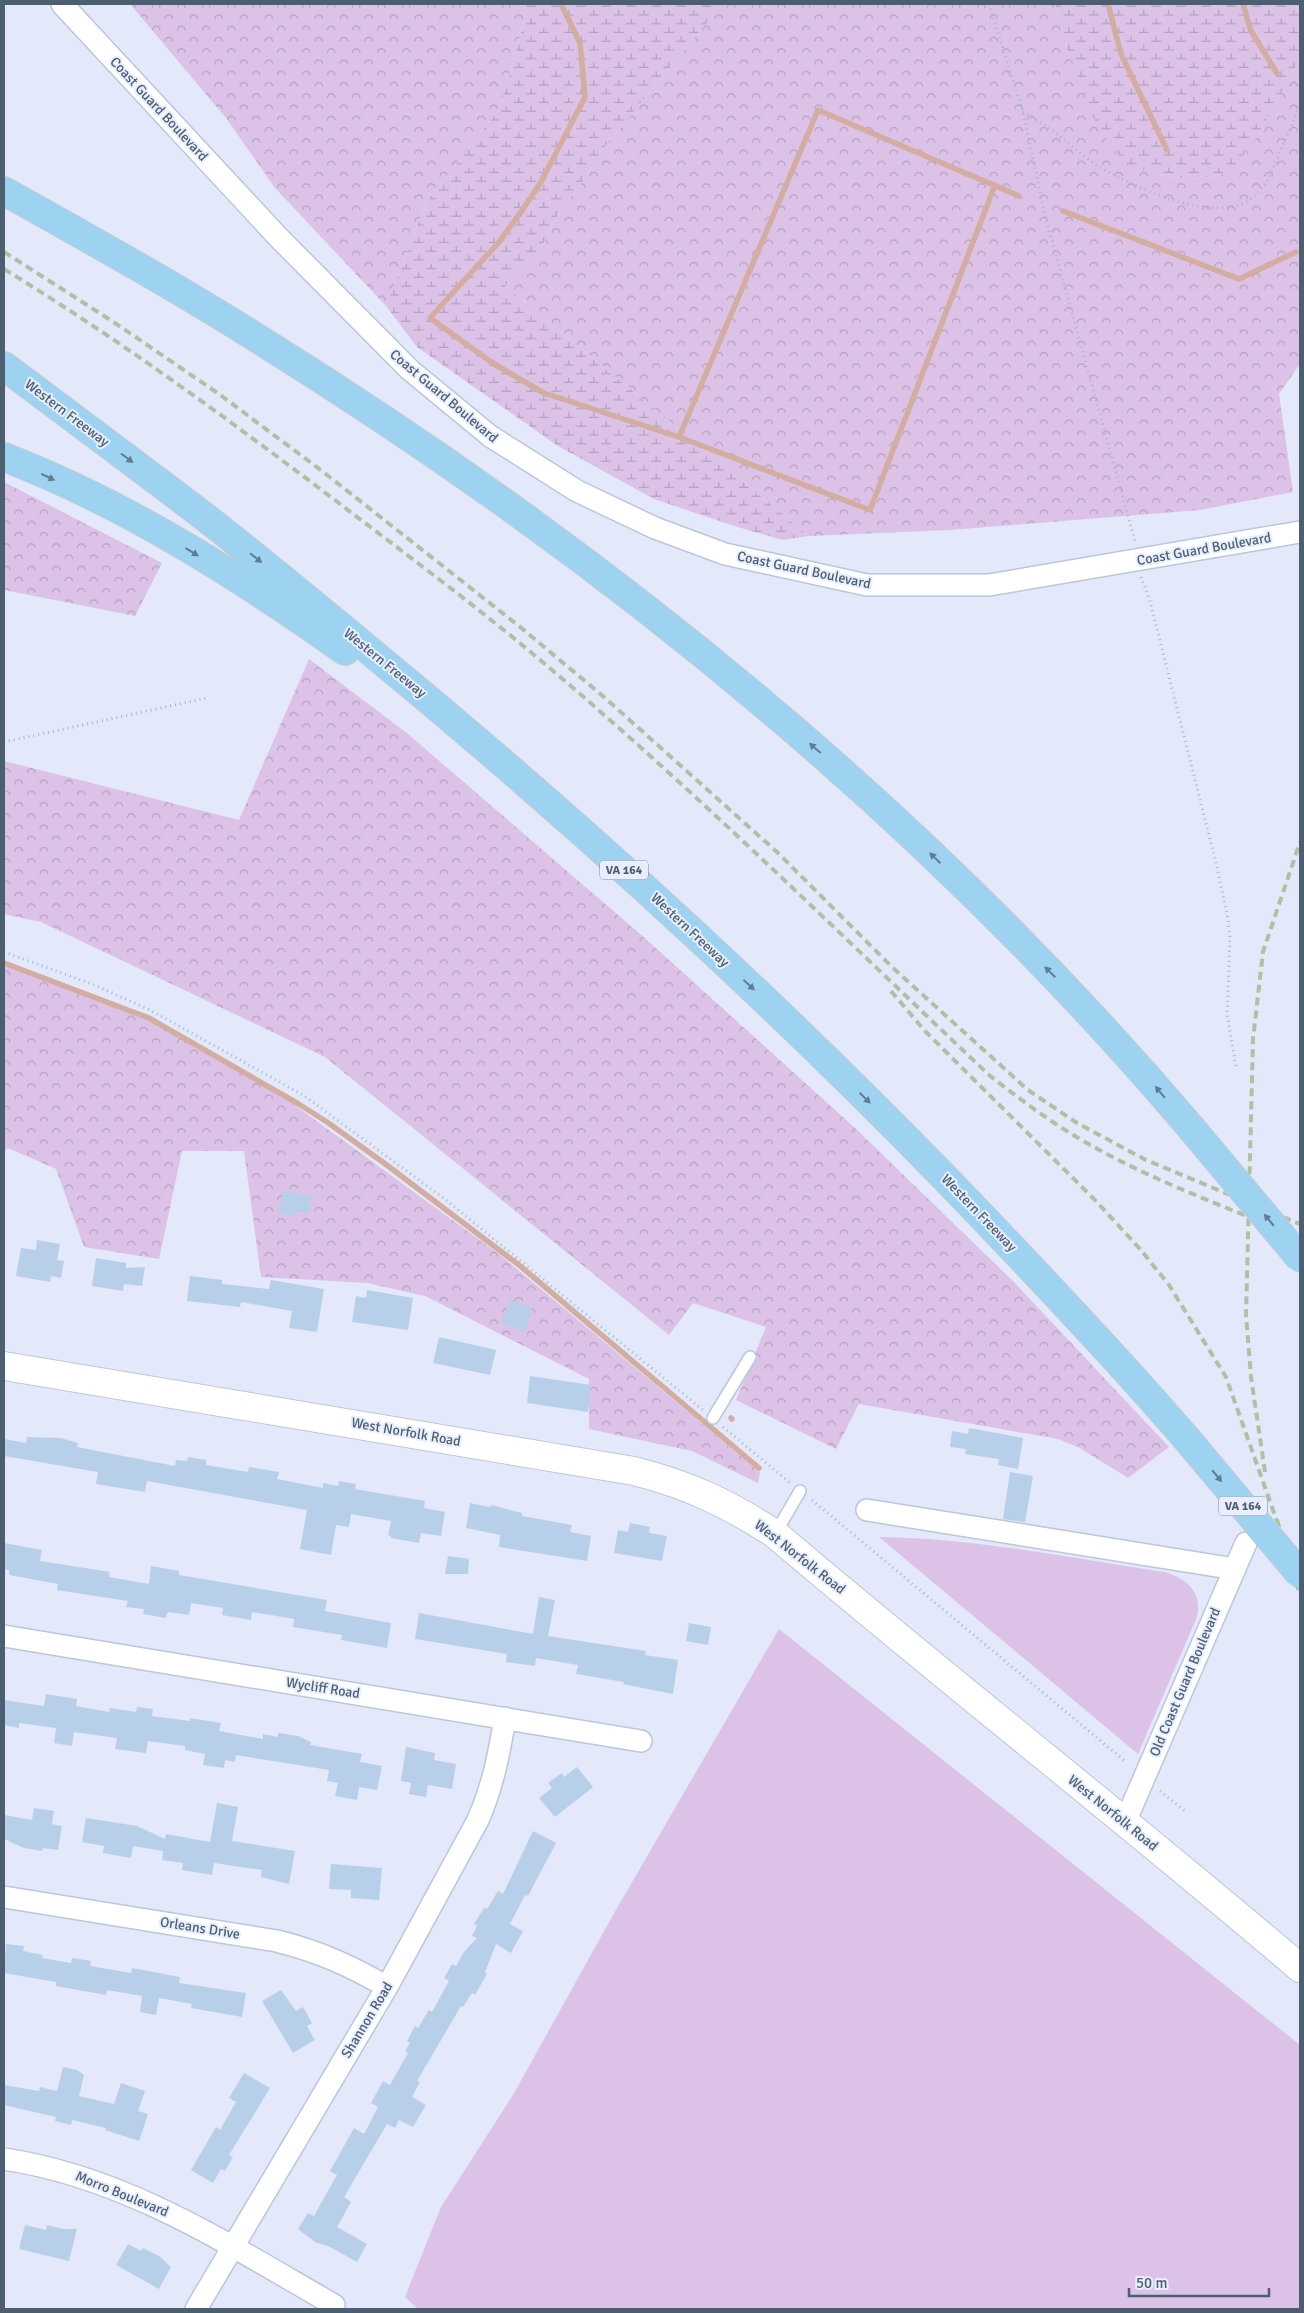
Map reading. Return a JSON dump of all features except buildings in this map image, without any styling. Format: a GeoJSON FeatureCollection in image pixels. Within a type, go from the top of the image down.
{"type":"FeatureCollection","features":[{"type":"Feature","properties":{"kind":"highway"},"geometry":{"type":"LineString","coordinates":[[4,191],[146,271],[267,344],[478,483],[654,614],[776,713],[850,778],[965,886],[1064,987],[1153,1083],[1300,1258]]}},
{"type":"Feature","properties":{"kind":"highway","name":"Western Freeway"},"geometry":{"type":"LineString","coordinates":[[4,366],[193,507],[439,707],[592,840],[766,1000],[886,1118],[1027,1263],[1146,1392],[1300,1574]]}},
{"type":"Feature","properties":{"kind":"highway"},"geometry":{"type":"LineString","coordinates":[[4,457],[89,496],[164,535],[237,578],[403,692],[498,764],[592,840]]}},
{"type":"Feature","properties":{"kind":"street","name":"Coast Guard Boulevard"},"geometry":{"type":"LineString","coordinates":[[62,4],[279,238],[410,370],[490,436],[577,491],[655,528],[725,554],[867,585],[990,585],[1300,532]]}},
{"type":"Feature","properties":{"kind":"street","name":"West Norfolk Road"},"geometry":{"type":"LineString","coordinates":[[4,1366],[634,1471],[672,1481],[708,1495],[744,1513],[775,1534],[1190,1875],[1300,1968]]}},
{"type":"Feature","properties":{"kind":"street"},"geometry":{"type":"LineString","coordinates":[[867,1510],[1235,1569]]}},
{"type":"Feature","properties":{"kind":"street","name":"Old Coast Guard Boulevard"},"geometry":{"type":"LineString","coordinates":[[1125,1822],[1246,1542]]}},
{"type":"Feature","properties":{"kind":"street","name":"Wycliff Road"},"geometry":{"type":"LineString","coordinates":[[4,1636],[641,1741]]}},
{"type":"Feature","properties":{"kind":"street","name":"Shannon Road"},"geometry":{"type":"LineString","coordinates":[[196,2309],[234,2248],[387,1987],[478,1820],[498,1765],[505,1718]]}},
{"type":"Feature","properties":{"kind":"street","name":"Orleans Drive"},"geometry":{"type":"LineString","coordinates":[[4,1896],[277,1941],[312,1950],[346,1964],[387,1987]]}},
{"type":"Feature","properties":{"kind":"street","name":"Morro Boulevard"},"geometry":{"type":"LineString","coordinates":[[4,2159],[74,2174],[113,2187],[168,2211],[334,2304]]}},
{"type":"Feature","properties":{"kind":"lane"},"geometry":{"type":"LineString","coordinates":[[713,1418],[750,1357]]}},
{"type":"Feature","properties":{"kind":"lane"},"geometry":{"type":"LineString","coordinates":[[775,1534],[800,1491]]}},
{"type":"Feature","properties":{"kind":"path"},"geometry":{"type":"LineString","coordinates":[[989,4],[1023,112],[1046,219],[1150,601],[1218,867],[1230,938],[1227,1014],[1236,1066]]}},
{"type":"Feature","properties":{"kind":"path"},"geometry":{"type":"LineString","coordinates":[[1023,112],[1053,131],[1095,164],[1134,186],[1180,202],[1218,208],[1241,204],[1259,193],[1267,182],[1300,106]]}},
{"type":"Feature","properties":{"kind":"path"},"geometry":{"type":"LineString","coordinates":[[4,742],[207,698]]}},
{"type":"Feature","properties":{"kind":"path"},"geometry":{"type":"LineString","coordinates":[[4,952],[92,984],[150,1010],[303,1095],[446,1200],[713,1418],[1126,1762]]}},
{"type":"Feature","properties":{"kind":"path"},"geometry":{"type":"LineString","coordinates":[[1159,1790],[1185,1811]]}},
{"type":"Feature","properties":{"kind":"green space"},"geometry":{"type":"Polygon","coordinates":[[[130,4],[524,4],[527,11],[500,108],[426,203],[386,306],[275,188],[226,118],[130,4]]]}},
{"type":"Feature","properties":{"kind":"green space"},"geometry":{"type":"Polygon","coordinates":[[[524,4],[722,4],[602,150],[556,218],[538,254],[505,286],[809,536],[782,540],[654,499],[558,446],[417,347],[386,306],[426,203],[500,108],[527,11],[524,4]]]}},
{"type":"Feature","properties":{"kind":"green space"},"geometry":{"type":"Polygon","coordinates":[[[722,4],[1055,4],[1067,48],[1158,175],[1189,179],[1218,176],[1258,136],[1300,59],[1300,364],[1279,394],[1293,492],[1200,510],[950,530],[809,536],[505,286],[538,254],[556,218],[602,150],[722,4]]]}},
{"type":"Feature","properties":{"kind":"green space"},"geometry":{"type":"Polygon","coordinates":[[[1055,4],[1300,4],[1300,59],[1258,136],[1240,159],[1218,176],[1189,179],[1158,175],[1126,163],[1107,141],[1093,117],[1067,48],[1055,4]]]}},
{"type":"Feature","properties":{"kind":"green space"},"geometry":{"type":"Polygon","coordinates":[[[4,482],[162,563],[135,616],[4,590],[4,482]]]}},
{"type":"Feature","properties":{"kind":"green space"},"geometry":{"type":"Polygon","coordinates":[[[309,659],[408,734],[639,933],[855,1128],[1014,1282],[1169,1447],[1128,1478],[1080,1448],[1058,1439],[859,1404],[836,1449],[736,1400],[766,1327],[693,1303],[669,1335],[325,1057],[41,922],[4,914],[4,761],[239,820],[309,659]]]}},
{"type":"Feature","properties":{"kind":"green space"},"geometry":{"type":"Polygon","coordinates":[[[4,963],[142,1015],[289,1101],[499,1254],[760,1472],[758,1483],[692,1451],[589,1429],[589,1379],[425,1296],[367,1283],[261,1277],[244,1151],[182,1151],[159,1259],[84,1247],[56,1169],[8,1148],[4,1152],[4,963]]]}},
{"type":"Feature","properties":{"kind":"green space"},"geometry":{"type":"Polygon","coordinates":[[[879,1537],[951,1541],[1022,1550],[1164,1572],[1186,1582],[1195,1593],[1198,1608],[1197,1617],[1138,1754],[879,1537]]]}},
{"type":"Feature","properties":{"kind":"green space"},"geometry":{"type":"Polygon","coordinates":[[[779,1629],[1300,2045],[1300,2309],[418,2309],[405,2297],[441,2207],[513,2095],[613,1915],[779,1629]]]}},
{"type":"Feature","properties":{"kind":"waterway"},"geometry":{"type":"LineString","coordinates":[[561,4],[580,43],[585,97],[541,182],[521,212],[499,242],[430,318],[494,364],[544,393],[679,437],[818,110],[1019,196]]}},
{"type":"Feature","properties":{"kind":"waterway"},"geometry":{"type":"LineString","coordinates":[[1108,4],[1121,54],[1167,150]]}},
{"type":"Feature","properties":{"kind":"waterway"},"geometry":{"type":"LineString","coordinates":[[1243,4],[1251,31],[1277,73]]}},
{"type":"Feature","properties":{"kind":"waterway"},"geometry":{"type":"LineString","coordinates":[[679,437],[870,510],[995,185]]}},
{"type":"Feature","properties":{"kind":"waterway"},"geometry":{"type":"LineString","coordinates":[[1063,211],[1239,279],[1296,252]]}},
{"type":"Feature","properties":{"kind":"waterway"},"geometry":{"type":"LineString","coordinates":[[4,963],[149,1018],[327,1122],[519,1265],[759,1468]]}},
{"type":"Feature","properties":{"kind":"railway"},"geometry":{"type":"LineString","coordinates":[[4,252],[112,321],[219,394],[322,471],[519,626],[604,697],[777,852],[893,968],[1028,1090],[1077,1123],[1146,1160],[1300,1224]]}},
{"type":"Feature","properties":{"kind":"railway"},"geometry":{"type":"LineString","coordinates":[[4,269],[133,353],[216,412],[474,606],[526,648],[664,768],[989,1075],[1021,1099],[1075,1136],[1130,1166],[1300,1238]]}},
{"type":"Feature","properties":{"kind":"railway"},"geometry":{"type":"LineString","coordinates":[[1265,1472],[1251,1377],[1246,1315],[1253,1039],[1263,952],[1300,842]]}},
{"type":"Feature","properties":{"kind":"railway"},"geometry":{"type":"LineString","coordinates":[[891,991],[925,1031],[1095,1200],[1140,1249],[1169,1285],[1226,1377],[1279,1527]]}},
{"type":"Feature","properties":{"kind":"railway"},"geometry":{"type":"LineString","coordinates":[[1277,1520],[1300,1595]]}}]}
